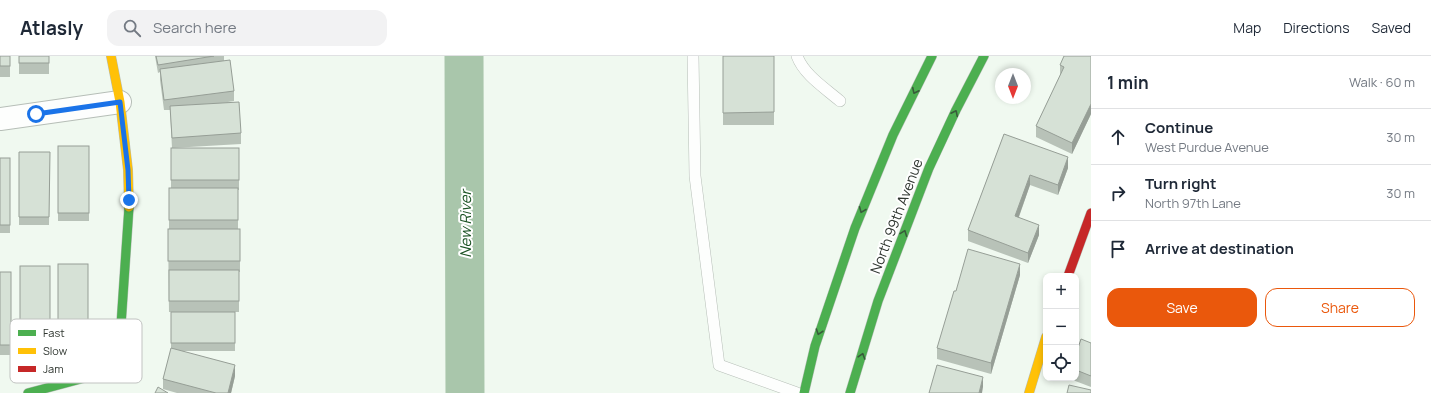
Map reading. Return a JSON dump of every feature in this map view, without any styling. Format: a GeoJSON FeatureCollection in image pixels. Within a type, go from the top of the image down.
{"type":"FeatureCollection","features":[{"type":"Feature","properties":{"kind":"main road"},"geometry":{"type":"LineString","coordinates":[[111,56],[120,102],[128,170],[129,200],[121,319]]}},
{"type":"Feature","properties":{"kind":"main road"},"geometry":{"type":"LineString","coordinates":[[804,393],[815,346],[855,228],[893,135],[932,56]]}},
{"type":"Feature","properties":{"kind":"main road","name":"North 99th Avenue"},"geometry":{"type":"LineString","coordinates":[[850,393],[878,301],[929,168],[956,110],[984,56]]}},
{"type":"Feature","properties":{"kind":"main road"},"geometry":{"type":"LineString","coordinates":[[1069,273],[1091,213]]}},
{"type":"Feature","properties":{"kind":"main road"},"geometry":{"type":"LineString","coordinates":[[1029,393],[1044,345]]}},
{"type":"Feature","properties":{"kind":"main road"},"geometry":{"type":"LineString","coordinates":[[28,393],[66,383]]}},
{"type":"Feature","properties":{"kind":"street"},"geometry":{"type":"LineString","coordinates":[[0,119],[120,102]]}},
{"type":"Feature","properties":{"kind":"lane"},"geometry":{"type":"LineString","coordinates":[[693,56],[695,176],[719,366],[797,393]]}},
{"type":"Feature","properties":{"kind":"lane"},"geometry":{"type":"LineString","coordinates":[[797,56],[799,62],[815,80],[840,101]]}},
{"type":"Feature","properties":{"kind":"building"},"geometry":{"type":"Polygon","coordinates":[[[0,56],[10,56],[10,66],[0,66],[0,56]]]}},
{"type":"Feature","properties":{"kind":"building"},"geometry":{"type":"Polygon","coordinates":[[[19,56],[49,56],[49,63],[19,63],[19,56]]]}},
{"type":"Feature","properties":{"kind":"building"},"geometry":{"type":"Polygon","coordinates":[[[156,56],[214,56],[158,65],[156,56]]]}},
{"type":"Feature","properties":{"kind":"building"},"geometry":{"type":"Polygon","coordinates":[[[723,56],[774,56],[774,112],[723,113],[723,56]]]}},
{"type":"Feature","properties":{"kind":"building"},"geometry":{"type":"Polygon","coordinates":[[[1064,56],[1091,56],[1091,104],[1072,143],[1036,126],[1064,67],[1060,65],[1064,56]]]}},
{"type":"Feature","properties":{"kind":"building"},"geometry":{"type":"Polygon","coordinates":[[[230,60],[234,91],[164,100],[160,69],[230,60]]]}},
{"type":"Feature","properties":{"kind":"building"},"geometry":{"type":"Polygon","coordinates":[[[239,102],[241,133],[172,138],[170,106],[239,102]]]}},
{"type":"Feature","properties":{"kind":"building"},"geometry":{"type":"Polygon","coordinates":[[[1004,134],[1068,157],[1058,185],[1030,175],[1015,216],[1039,225],[1028,253],[968,230],[1004,134]]]}},
{"type":"Feature","properties":{"kind":"building"},"geometry":{"type":"Polygon","coordinates":[[[58,146],[89,146],[89,213],[58,213],[58,146]]]}},
{"type":"Feature","properties":{"kind":"building"},"geometry":{"type":"Polygon","coordinates":[[[171,148],[239,148],[239,180],[171,180],[171,148]]]}},
{"type":"Feature","properties":{"kind":"building"},"geometry":{"type":"Polygon","coordinates":[[[19,152],[50,152],[49,217],[19,217],[19,152]]]}},
{"type":"Feature","properties":{"kind":"building"},"geometry":{"type":"Polygon","coordinates":[[[0,158],[10,158],[10,225],[0,225],[0,158]]]}},
{"type":"Feature","properties":{"kind":"building"},"geometry":{"type":"Polygon","coordinates":[[[169,188],[238,188],[238,220],[169,220],[169,188]]]}},
{"type":"Feature","properties":{"kind":"building"},"geometry":{"type":"Polygon","coordinates":[[[168,229],[240,229],[240,261],[168,261],[168,229]]]}},
{"type":"Feature","properties":{"kind":"building"},"geometry":{"type":"Polygon","coordinates":[[[968,249],[1020,264],[991,363],[937,348],[968,249]]]}},
{"type":"Feature","properties":{"kind":"building"},"geometry":{"type":"Polygon","coordinates":[[[58,264],[88,264],[88,319],[58,319],[58,264]]]}},
{"type":"Feature","properties":{"kind":"building"},"geometry":{"type":"Polygon","coordinates":[[[20,266],[50,266],[50,319],[20,319],[20,266]]]}},
{"type":"Feature","properties":{"kind":"building"},"geometry":{"type":"Polygon","coordinates":[[[169,270],[239,270],[239,301],[169,301],[169,270]]]}},
{"type":"Feature","properties":{"kind":"building"},"geometry":{"type":"Polygon","coordinates":[[[0,272],[11,272],[10,345],[0,345],[0,272]]]}},
{"type":"Feature","properties":{"kind":"building"},"geometry":{"type":"Polygon","coordinates":[[[171,312],[235,312],[235,343],[171,343],[171,312]]]}},
{"type":"Feature","properties":{"kind":"building"},"geometry":{"type":"Polygon","coordinates":[[[1081,339],[1091,343],[1091,376],[1079,371],[1079,345],[1081,339]]]}},
{"type":"Feature","properties":{"kind":"building"},"geometry":{"type":"Polygon","coordinates":[[[171,348],[235,365],[228,393],[216,393],[163,379],[171,348]]]}},
{"type":"Feature","properties":{"kind":"building"},"geometry":{"type":"Polygon","coordinates":[[[937,365],[983,377],[979,393],[929,393],[937,365]]]}},
{"type":"Feature","properties":{"kind":"building"},"geometry":{"type":"Polygon","coordinates":[[[1069,385],[1091,390],[1091,393],[1067,393],[1069,385]]]}},
{"type":"Feature","properties":{"kind":"building"},"geometry":{"type":"Polygon","coordinates":[[[158,387],[168,393],[155,393],[158,387]]]}},
{"type":"Feature","properties":{"kind":"waterway","name":"New River"},"geometry":{"type":"LineString","coordinates":[[464,56],[465,393]]}},
{"type":"Feature","properties":{"kind":"traffic: fast"},"geometry":{"type":"LineString","coordinates":[[804,393],[815,346],[855,228],[893,135],[932,56]]}},
{"type":"Feature","properties":{"kind":"traffic: fast"},"geometry":{"type":"LineString","coordinates":[[850,393],[878,301],[929,168],[956,110],[984,56]]}},
{"type":"Feature","properties":{"kind":"traffic: fast"},"geometry":{"type":"LineString","coordinates":[[121,319],[129,207]]}},
{"type":"Feature","properties":{"kind":"traffic: fast"},"geometry":{"type":"LineString","coordinates":[[28,393],[66,383]]}},
{"type":"Feature","properties":{"kind":"traffic: slow"},"geometry":{"type":"LineString","coordinates":[[111,56],[120,102],[128,170],[129,207]]}},
{"type":"Feature","properties":{"kind":"traffic: slow"},"geometry":{"type":"LineString","coordinates":[[1029,393],[1044,345]]}},
{"type":"Feature","properties":{"kind":"traffic: jam"},"geometry":{"type":"LineString","coordinates":[[1069,273],[1091,213]]}},
{"type":"Feature","properties":{"kind":"route"},"geometry":{"type":"LineString","coordinates":[[36,114],[120,102],[126,145],[129,200]]}}]}
